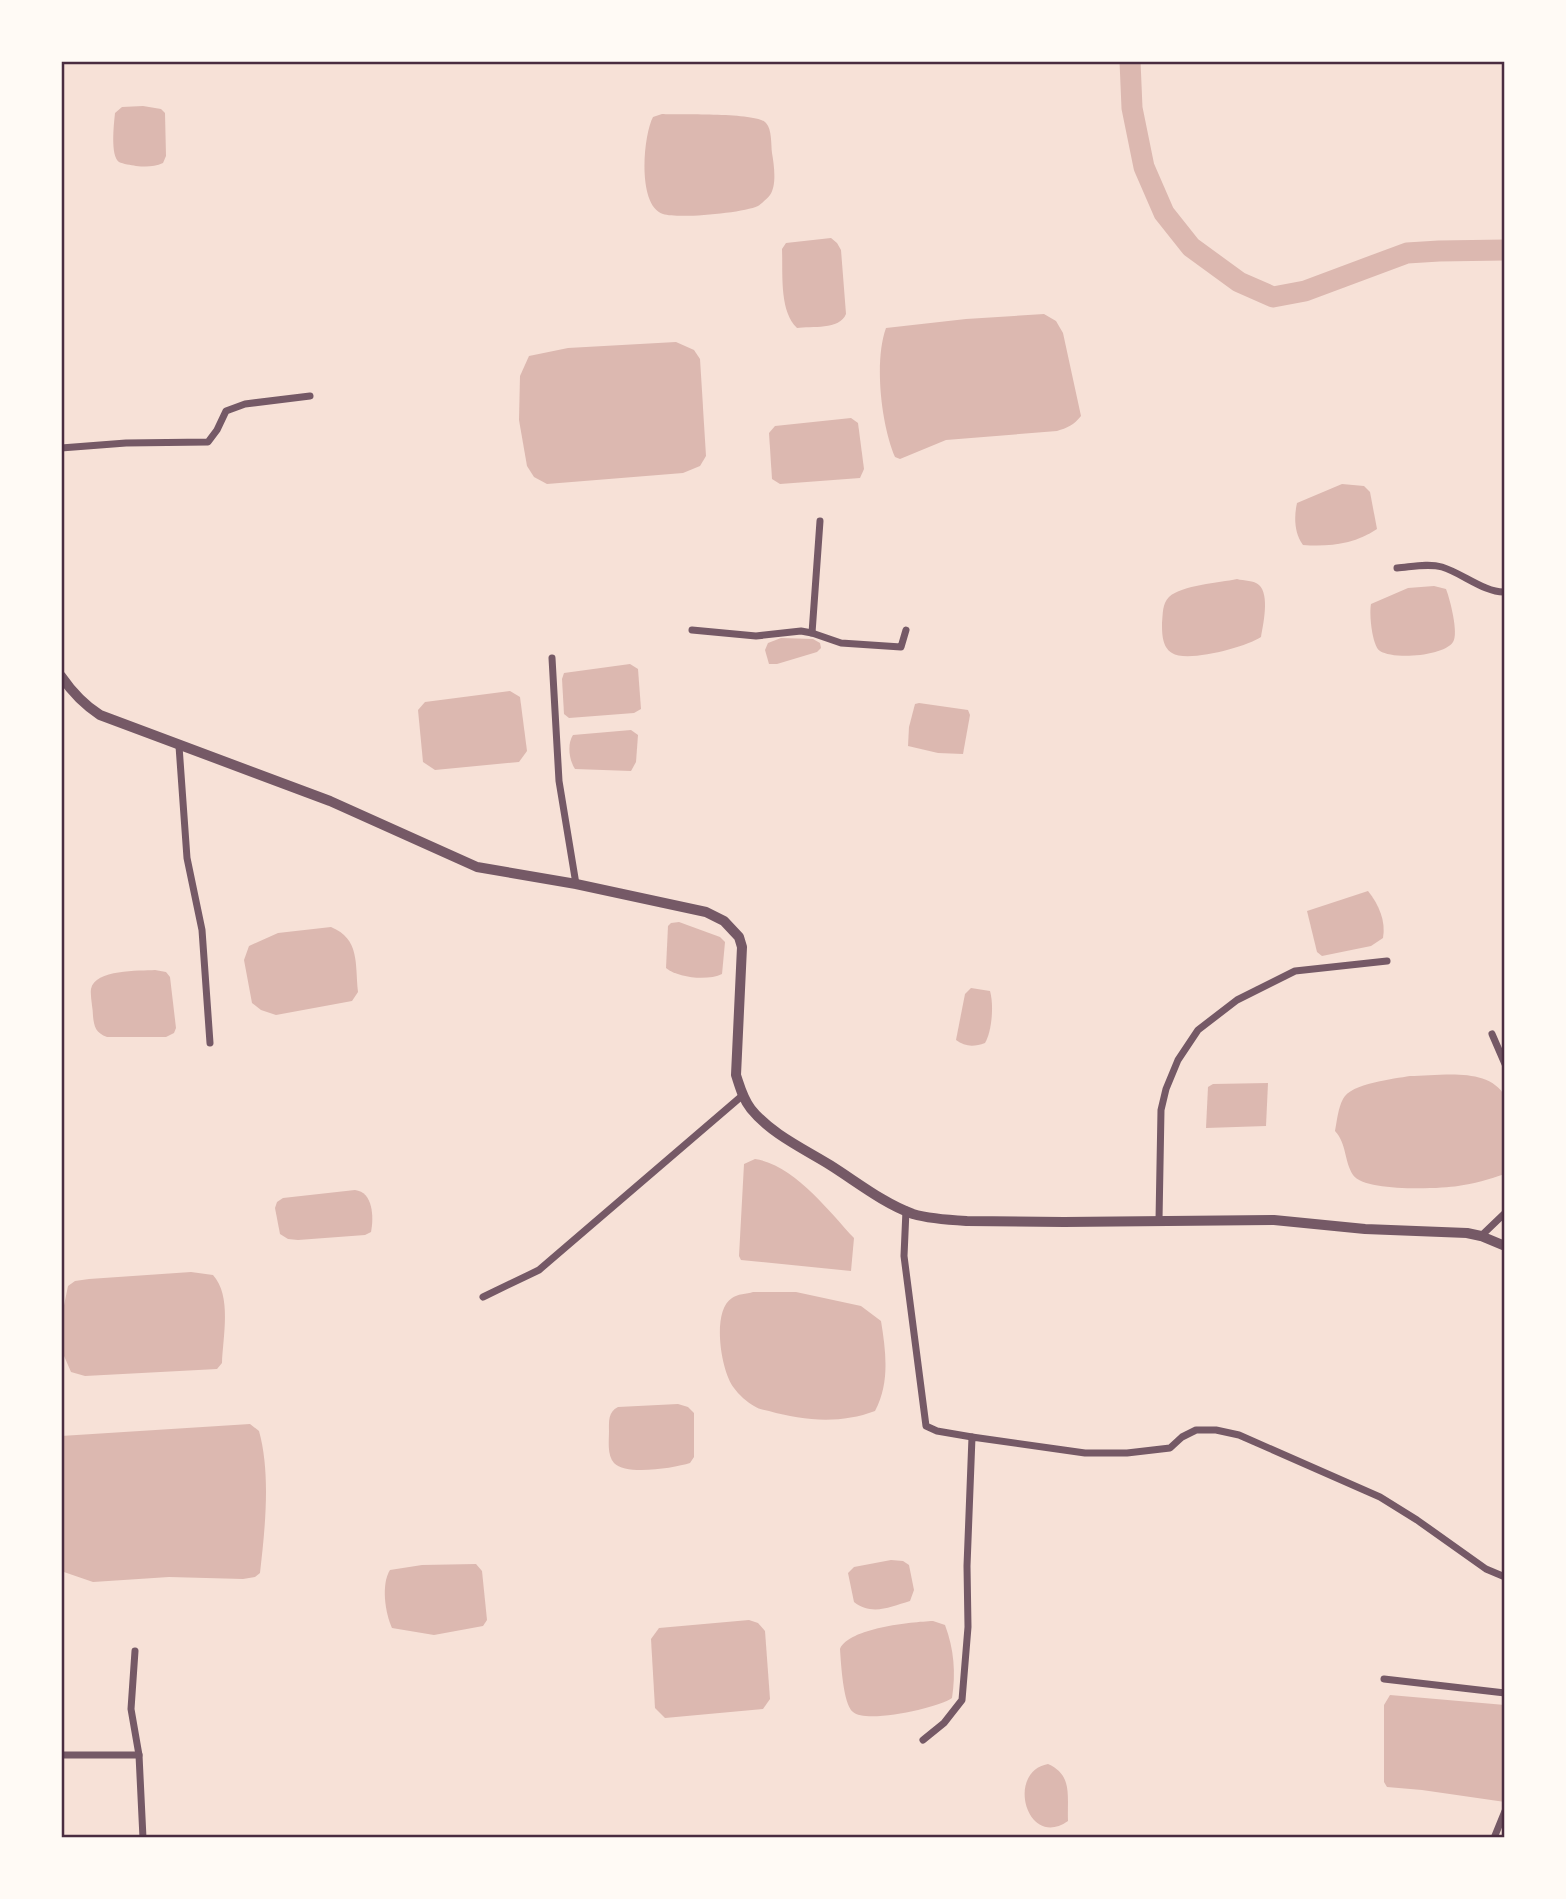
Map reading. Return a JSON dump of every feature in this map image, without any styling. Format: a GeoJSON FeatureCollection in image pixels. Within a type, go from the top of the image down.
{"type":"FeatureCollection","features":[{"type":"Feature","properties":{"kind":"street"},"geometry":{"type":"LineString","coordinates":[[61,448],[126,443],[208,442],[217,430],[222,416],[233,408],[245,404],[310,396]]}},
{"type":"Feature","properties":{"kind":"street"},"geometry":{"type":"LineString","coordinates":[[812,633],[820,521]]}},
{"type":"Feature","properties":{"kind":"street"},"geometry":{"type":"LineString","coordinates":[[1396,568],[1430,565],[1442,567],[1488,589],[1505,592]]}},
{"type":"Feature","properties":{"kind":"street"},"geometry":{"type":"LineString","coordinates":[[692,630],[757,636],[801,631],[841,643],[901,647],[906,630]]}},
{"type":"Feature","properties":{"kind":"street"},"geometry":{"type":"LineString","coordinates":[[552,658],[559,781],[576,884]]}},
{"type":"Feature","properties":{"kind":"street"},"geometry":{"type":"LineString","coordinates":[[61,676],[79,698],[100,715],[330,801],[477,867],[576,884],[706,912],[724,921],[739,937],[742,947],[736,1075],[751,1109],[779,1132],[892,1204],[906,1210],[947,1220],[1283,1220],[1365,1229],[1458,1232],[1481,1236],[1505,1246]]}},
{"type":"Feature","properties":{"kind":"street"},"geometry":{"type":"LineString","coordinates":[[179,746],[187,858],[202,930],[210,1043]]}},
{"type":"Feature","properties":{"kind":"street"},"geometry":{"type":"LineString","coordinates":[[1159,1220],[1161,1111],[1166,1089],[1178,1060],[1198,1030],[1237,1000],[1295,971],[1387,961]]}},
{"type":"Feature","properties":{"kind":"street"},"geometry":{"type":"LineString","coordinates":[[1492,1034],[1505,1063]]}},
{"type":"Feature","properties":{"kind":"street"},"geometry":{"type":"LineString","coordinates":[[483,1297],[539,1270],[743,1095]]}},
{"type":"Feature","properties":{"kind":"street"},"geometry":{"type":"LineString","coordinates":[[906,1210],[904,1255],[926,1426],[937,1431],[972,1437],[1085,1453],[1127,1453],[1170,1448],[1182,1437],[1196,1430],[1216,1430],[1240,1435],[1380,1497],[1418,1520],[1486,1569],[1505,1577]]}},
{"type":"Feature","properties":{"kind":"street"},"geometry":{"type":"LineString","coordinates":[[1481,1236],[1505,1213]]}},
{"type":"Feature","properties":{"kind":"street"},"geometry":{"type":"LineString","coordinates":[[923,1740],[944,1723],[962,1700],[968,1628],[967,1566],[972,1437]]}},
{"type":"Feature","properties":{"kind":"street"},"geometry":{"type":"LineString","coordinates":[[135,1651],[131,1709],[139,1755],[143,1838]]}},
{"type":"Feature","properties":{"kind":"street"},"geometry":{"type":"LineString","coordinates":[[1384,1679],[1505,1693]]}},
{"type":"Feature","properties":{"kind":"street"},"geometry":{"type":"LineString","coordinates":[[61,1755],[139,1755]]}},
{"type":"Feature","properties":{"kind":"street"},"geometry":{"type":"LineString","coordinates":[[1494,1838],[1505,1811]]}},
{"type":"Feature","properties":{"kind":"shaded area"},"geometry":{"type":"Polygon","coordinates":[[[122,107],[161,109],[165,113],[166,156],[163,163],[147,167],[121,163],[114,153],[115,113],[122,107]]]}},
{"type":"Feature","properties":{"kind":"shaded area"},"geometry":{"type":"Polygon","coordinates":[[[662,114],[748,117],[766,123],[770,133],[774,169],[774,186],[770,195],[758,206],[726,213],[671,215],[663,214],[655,208],[646,185],[645,154],[649,126],[653,117],[662,114]]]}},
{"type":"Feature","properties":{"kind":"shaded area"},"geometry":{"type":"Polygon","coordinates":[[[831,238],[841,250],[846,314],[838,323],[832,325],[797,328],[791,321],[785,302],[782,249],[786,243],[831,238]]]}},
{"type":"Feature","properties":{"kind":"shaded area"},"geometry":{"type":"Polygon","coordinates":[[[1044,314],[1056,321],[1063,333],[1081,416],[1076,422],[1057,431],[946,440],[900,459],[895,457],[886,428],[881,392],[880,357],[886,328],[1044,314]]]}},
{"type":"Feature","properties":{"kind":"shaded area"},"geometry":{"type":"Polygon","coordinates":[[[676,342],[694,350],[700,359],[706,456],[700,466],[683,473],[547,484],[534,477],[527,466],[519,420],[520,376],[529,356],[568,348],[676,342]]]}},
{"type":"Feature","properties":{"kind":"shaded area"},"geometry":{"type":"Polygon","coordinates":[[[851,418],[858,423],[864,469],[860,478],[780,484],[772,479],[769,433],[775,426],[851,418]]]}},
{"type":"Feature","properties":{"kind":"shaded area"},"geometry":{"type":"Polygon","coordinates":[[[1342,484],[1364,486],[1370,492],[1377,529],[1342,543],[1303,545],[1296,524],[1297,503],[1342,484]]]}},
{"type":"Feature","properties":{"kind":"shaded area"},"geometry":{"type":"Polygon","coordinates":[[[1237,579],[1254,582],[1262,590],[1265,610],[1261,637],[1230,649],[1203,655],[1180,656],[1172,653],[1163,640],[1162,623],[1164,606],[1169,597],[1191,587],[1237,579]]]}},
{"type":"Feature","properties":{"kind":"shaded area"},"geometry":{"type":"Polygon","coordinates":[[[1434,586],[1446,589],[1448,594],[1454,624],[1453,642],[1440,651],[1418,655],[1396,655],[1380,651],[1373,636],[1371,604],[1408,588],[1434,586]]]}},
{"type":"Feature","properties":{"kind":"shaded area"},"geometry":{"type":"Polygon","coordinates":[[[781,638],[813,639],[820,643],[821,648],[817,652],[769,664],[765,650],[768,643],[781,638]]]}},
{"type":"Feature","properties":{"kind":"shaded area"},"geometry":{"type":"Polygon","coordinates":[[[630,664],[638,669],[641,709],[634,713],[569,718],[564,714],[564,673],[630,664]]]}},
{"type":"Feature","properties":{"kind":"shaded area"},"geometry":{"type":"Polygon","coordinates":[[[510,691],[520,697],[527,751],[519,762],[435,770],[423,762],[418,710],[425,702],[510,691]]]}},
{"type":"Feature","properties":{"kind":"shaded area"},"geometry":{"type":"Polygon","coordinates":[[[915,704],[968,710],[970,715],[963,754],[938,753],[908,746],[909,727],[915,704]]]}},
{"type":"Feature","properties":{"kind":"shaded area"},"geometry":{"type":"Polygon","coordinates":[[[631,730],[638,735],[636,762],[631,771],[575,769],[570,752],[573,735],[631,730]]]}},
{"type":"Feature","properties":{"kind":"shaded area"},"geometry":{"type":"Polygon","coordinates":[[[1368,891],[1381,913],[1383,938],[1371,946],[1322,956],[1317,952],[1307,911],[1368,891]]]}},
{"type":"Feature","properties":{"kind":"shaded area"},"geometry":{"type":"Polygon","coordinates":[[[679,922],[720,937],[725,942],[722,974],[693,977],[666,968],[668,926],[679,922]]]}},
{"type":"Feature","properties":{"kind":"shaded area"},"geometry":{"type":"Polygon","coordinates":[[[331,927],[347,938],[354,953],[358,992],[352,1001],[276,1015],[261,1010],[252,1003],[244,960],[249,946],[278,933],[331,927]]]}},
{"type":"Feature","properties":{"kind":"shaded area"},"geometry":{"type":"Polygon","coordinates":[[[118,972],[166,972],[170,977],[176,1028],[174,1033],[166,1037],[107,1037],[100,1034],[93,1020],[91,989],[94,982],[118,972]]]}},
{"type":"Feature","properties":{"kind":"shaded area"},"geometry":{"type":"Polygon","coordinates":[[[971,988],[990,991],[992,1003],[991,1025],[985,1043],[973,1046],[956,1040],[965,994],[971,988]]]}},
{"type":"Feature","properties":{"kind":"shaded area"},"geometry":{"type":"Polygon","coordinates":[[[1410,1076],[1475,1076],[1497,1087],[1505,1096],[1505,1174],[1464,1185],[1419,1188],[1386,1187],[1360,1180],[1353,1175],[1342,1141],[1335,1131],[1343,1099],[1363,1085],[1410,1076]]]}},
{"type":"Feature","properties":{"kind":"shaded area"},"geometry":{"type":"Polygon","coordinates":[[[1268,1083],[1266,1126],[1206,1128],[1208,1087],[1213,1084],[1268,1083]]]}},
{"type":"Feature","properties":{"kind":"shaded area"},"geometry":{"type":"Polygon","coordinates":[[[755,1159],[769,1163],[796,1179],[822,1202],[854,1238],[851,1271],[741,1260],[739,1256],[744,1164],[755,1159]]]}},
{"type":"Feature","properties":{"kind":"shaded area"},"geometry":{"type":"Polygon","coordinates":[[[355,1190],[366,1195],[369,1200],[372,1213],[371,1232],[365,1235],[298,1240],[288,1239],[280,1234],[275,1208],[277,1202],[283,1198],[355,1190]]]}},
{"type":"Feature","properties":{"kind":"shaded area"},"geometry":{"type":"Polygon","coordinates":[[[191,1272],[213,1275],[223,1294],[225,1329],[222,1363],[217,1369],[85,1376],[71,1372],[61,1349],[61,1320],[68,1286],[75,1281],[89,1279],[191,1272]]]}},
{"type":"Feature","properties":{"kind":"shaded area"},"geometry":{"type":"Polygon","coordinates":[[[753,1292],[796,1292],[861,1306],[881,1321],[885,1378],[875,1411],[849,1418],[809,1419],[759,1409],[741,1396],[729,1380],[725,1369],[720,1328],[726,1305],[734,1297],[753,1292]]]}},
{"type":"Feature","properties":{"kind":"shaded area"},"geometry":{"type":"Polygon","coordinates":[[[678,1404],[688,1407],[694,1413],[694,1457],[690,1463],[662,1469],[639,1470],[620,1467],[614,1463],[609,1452],[609,1424],[615,1409],[678,1404]]]}},
{"type":"Feature","properties":{"kind":"shaded area"},"geometry":{"type":"Polygon","coordinates":[[[250,1424],[259,1431],[266,1483],[260,1573],[255,1577],[169,1577],[93,1582],[61,1571],[61,1436],[250,1424]]]}},
{"type":"Feature","properties":{"kind":"shaded area"},"geometry":{"type":"Polygon","coordinates":[[[891,1560],[903,1561],[909,1565],[914,1590],[910,1601],[874,1609],[854,1602],[848,1573],[854,1567],[891,1560]]]}},
{"type":"Feature","properties":{"kind":"shaded area"},"geometry":{"type":"Polygon","coordinates":[[[476,1564],[482,1571],[487,1620],[483,1626],[434,1635],[392,1628],[385,1599],[390,1570],[422,1565],[476,1564]]]}},
{"type":"Feature","properties":{"kind":"shaded area"},"geometry":{"type":"Polygon","coordinates":[[[749,1620],[758,1623],[765,1631],[770,1699],[763,1709],[665,1718],[655,1708],[651,1639],[659,1628],[749,1620]]]}},
{"type":"Feature","properties":{"kind":"shaded area"},"geometry":{"type":"Polygon","coordinates":[[[933,1621],[945,1625],[950,1643],[954,1670],[952,1698],[902,1713],[872,1716],[853,1712],[847,1701],[842,1673],[840,1649],[846,1642],[868,1631],[933,1621]]]}},
{"type":"Feature","properties":{"kind":"shaded area"},"geometry":{"type":"Polygon","coordinates":[[[1390,1695],[1505,1705],[1505,1802],[1387,1787],[1384,1782],[1384,1705],[1390,1695]]]}},
{"type":"Feature","properties":{"kind":"shaded area"},"geometry":{"type":"Polygon","coordinates":[[[1048,1764],[1062,1774],[1068,1795],[1068,1821],[1054,1827],[1042,1825],[1032,1818],[1025,1793],[1027,1780],[1035,1770],[1048,1764]]]}},
{"type":"Feature","properties":{"kind":"waterway"},"geometry":{"type":"LineString","coordinates":[[1130,61],[1132,108],[1144,167],[1164,213],[1191,247],[1239,282],[1273,297],[1305,291],[1407,253],[1505,250]]}}]}
